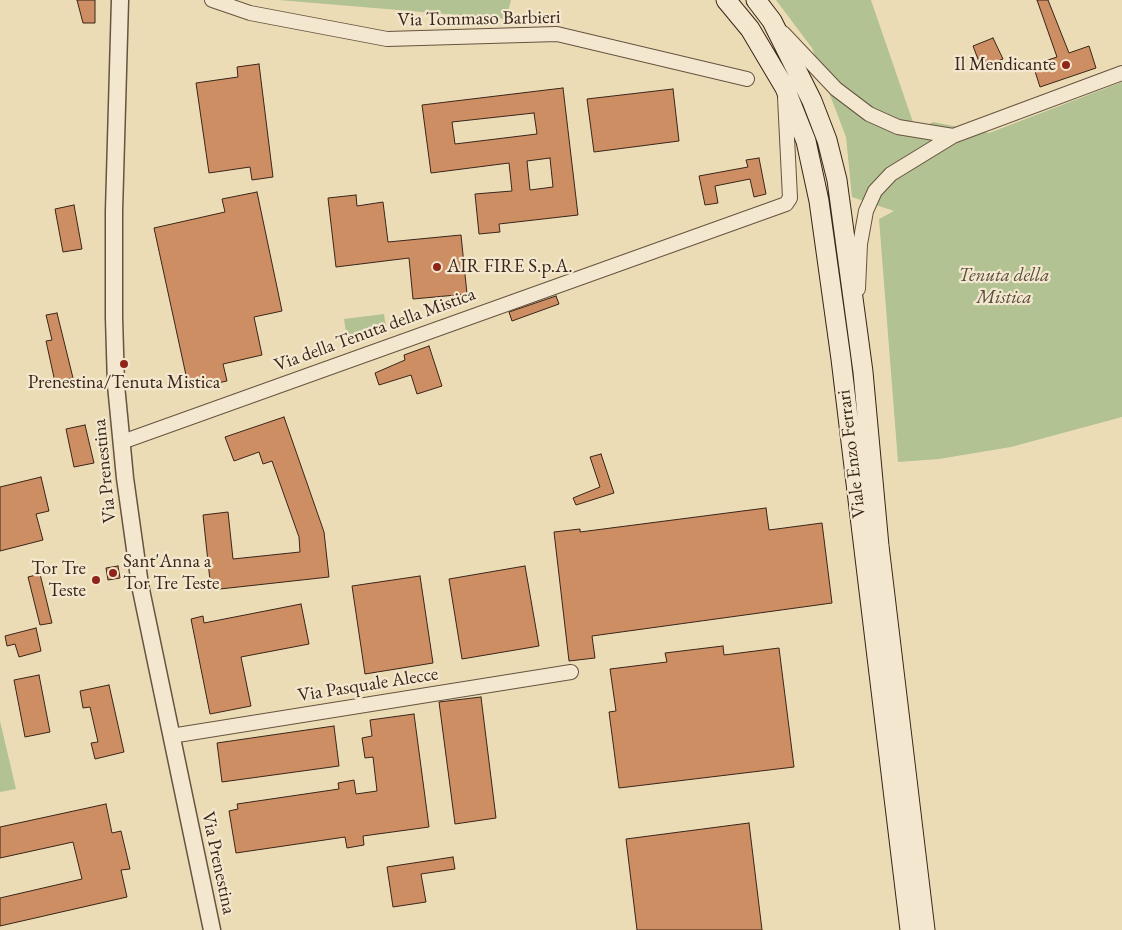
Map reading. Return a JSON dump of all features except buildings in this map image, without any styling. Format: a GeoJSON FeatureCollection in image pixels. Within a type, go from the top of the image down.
{"type":"FeatureCollection","features":[{"type":"Feature","properties":{"kind":"main road","name":"Viale Enzo Ferrari"},"geometry":{"type":"LineString","coordinates":[[726,0],[750,29],[784,88],[806,141],[819,201],[844,389],[910,930]]}},
{"type":"Feature","properties":{"kind":"main road","name":"Viale Enzo Ferrari"},"geometry":{"type":"LineString","coordinates":[[756,0],[772,21],[812,101],[834,162],[856,313],[878,536],[926,930]]}},
{"type":"Feature","properties":{"kind":"street","name":"Via Prenestina"},"geometry":{"type":"LineString","coordinates":[[120,0],[114,290],[116,376],[122,442],[140,585],[212,930]]}},
{"type":"Feature","properties":{"kind":"street","name":"Via Tommaso Barbieri"},"geometry":{"type":"LineString","coordinates":[[212,0],[250,13],[387,39],[557,34],[747,79]]}},
{"type":"Feature","properties":{"kind":"street"},"geometry":{"type":"LineString","coordinates":[[772,21],[836,89],[869,114],[898,127],[953,136]]}},
{"type":"Feature","properties":{"kind":"street"},"geometry":{"type":"LineString","coordinates":[[856,313],[863,222],[870,201],[891,174],[953,136],[1122,73]]}},
{"type":"Feature","properties":{"kind":"street","name":"Via della Tenuta della Mistica"},"geometry":{"type":"LineString","coordinates":[[122,442],[375,350],[741,222],[786,204],[790,198],[784,88]]}},
{"type":"Feature","properties":{"kind":"street","name":"Via Pasquale Alecce"},"geometry":{"type":"LineString","coordinates":[[171,736],[571,672]]}},
{"type":"Feature","properties":{"kind":"green space"},"geometry":{"type":"Polygon","coordinates":[[[278,0],[511,0],[506,19],[278,0]]]}},
{"type":"Feature","properties":{"kind":"green space","name":"Tenuta della Mistica"},"geometry":{"type":"Polygon","coordinates":[[[776,0],[871,0],[916,131],[933,122],[989,133],[1122,82],[1122,417],[1011,447],[939,459],[898,462],[879,219],[894,211],[852,197],[846,137],[812,48],[776,0]]]}},
{"type":"Feature","properties":{"kind":"green space"},"geometry":{"type":"Polygon","coordinates":[[[384,314],[387,334],[347,339],[344,319],[384,314]]]}},
{"type":"Feature","properties":{"kind":"green space"},"geometry":{"type":"Polygon","coordinates":[[[0,721],[16,789],[0,792],[0,721]]]}},
{"type":"Feature","properties":{"kind":"place","name":"Il Mendicante"},"geometry":{"type":"Point","coordinates":[1066,65]}},
{"type":"Feature","properties":{"kind":"place","name":"AIR FIRE S.p.A."},"geometry":{"type":"Point","coordinates":[437,267]}},
{"type":"Feature","properties":{"kind":"place","name":"Prenestina/Tenuta Mistica"},"geometry":{"type":"Point","coordinates":[124,364]}},
{"type":"Feature","properties":{"kind":"place","name":"Sant'Anna a Tor Tre Teste"},"geometry":{"type":"Point","coordinates":[113,573]}},
{"type":"Feature","properties":{"kind":"place","name":"Tor Tre Teste"},"geometry":{"type":"Point","coordinates":[96,580]}}]}
